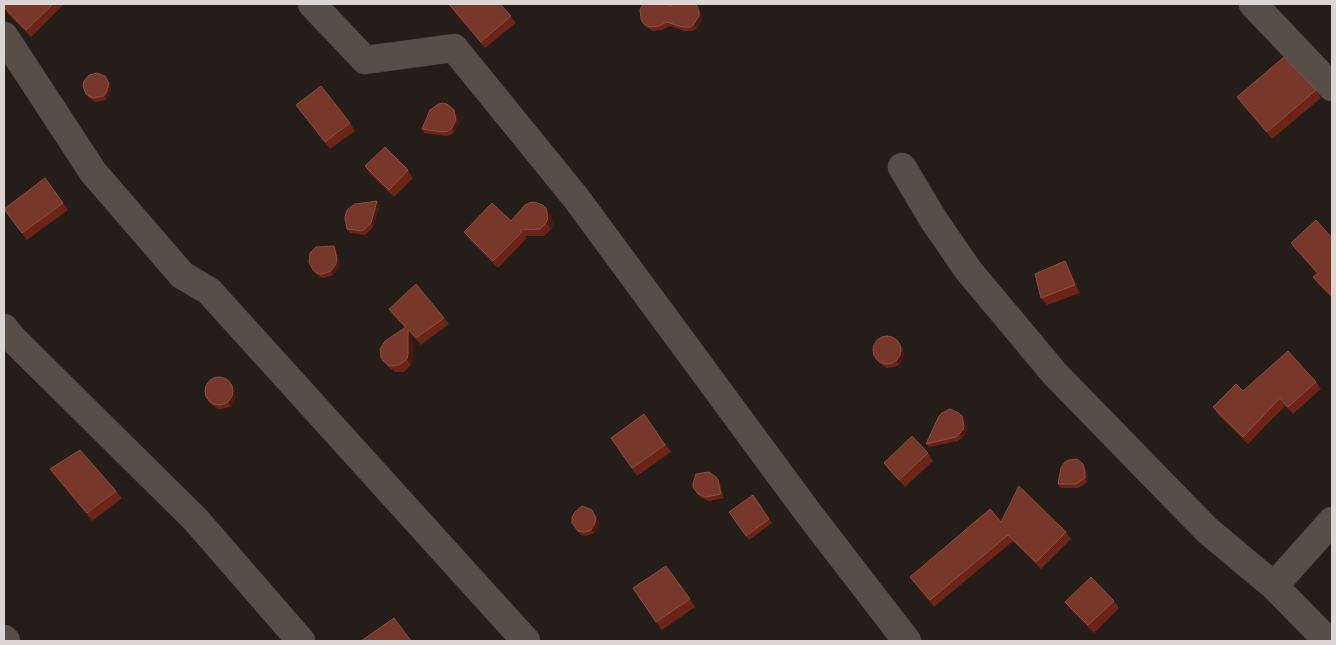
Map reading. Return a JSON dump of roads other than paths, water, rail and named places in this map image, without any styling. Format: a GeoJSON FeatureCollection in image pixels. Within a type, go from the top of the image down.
{"type":"FeatureCollection","features":[{"type":"Feature","properties":{"kind":"street"},"geometry":{"type":"LineString","coordinates":[[312,4],[365,60],[454,48],[576,198],[809,514],[907,641]]}},
{"type":"Feature","properties":{"kind":"street"},"geometry":{"type":"LineString","coordinates":[[1253,4],[1332,87]]}},
{"type":"Feature","properties":{"kind":"street"},"geometry":{"type":"LineString","coordinates":[[4,36],[93,172],[182,275],[209,291],[526,641]]}},
{"type":"Feature","properties":{"kind":"street"},"geometry":{"type":"LineString","coordinates":[[902,167],[933,219],[968,270],[1055,374],[1207,530],[1274,586],[1328,641]]}},
{"type":"Feature","properties":{"kind":"street"},"geometry":{"type":"LineString","coordinates":[[4,328],[196,520],[301,641]]}},
{"type":"Feature","properties":{"kind":"street"},"geometry":{"type":"LineString","coordinates":[[1274,586],[1332,521]]}}]}
